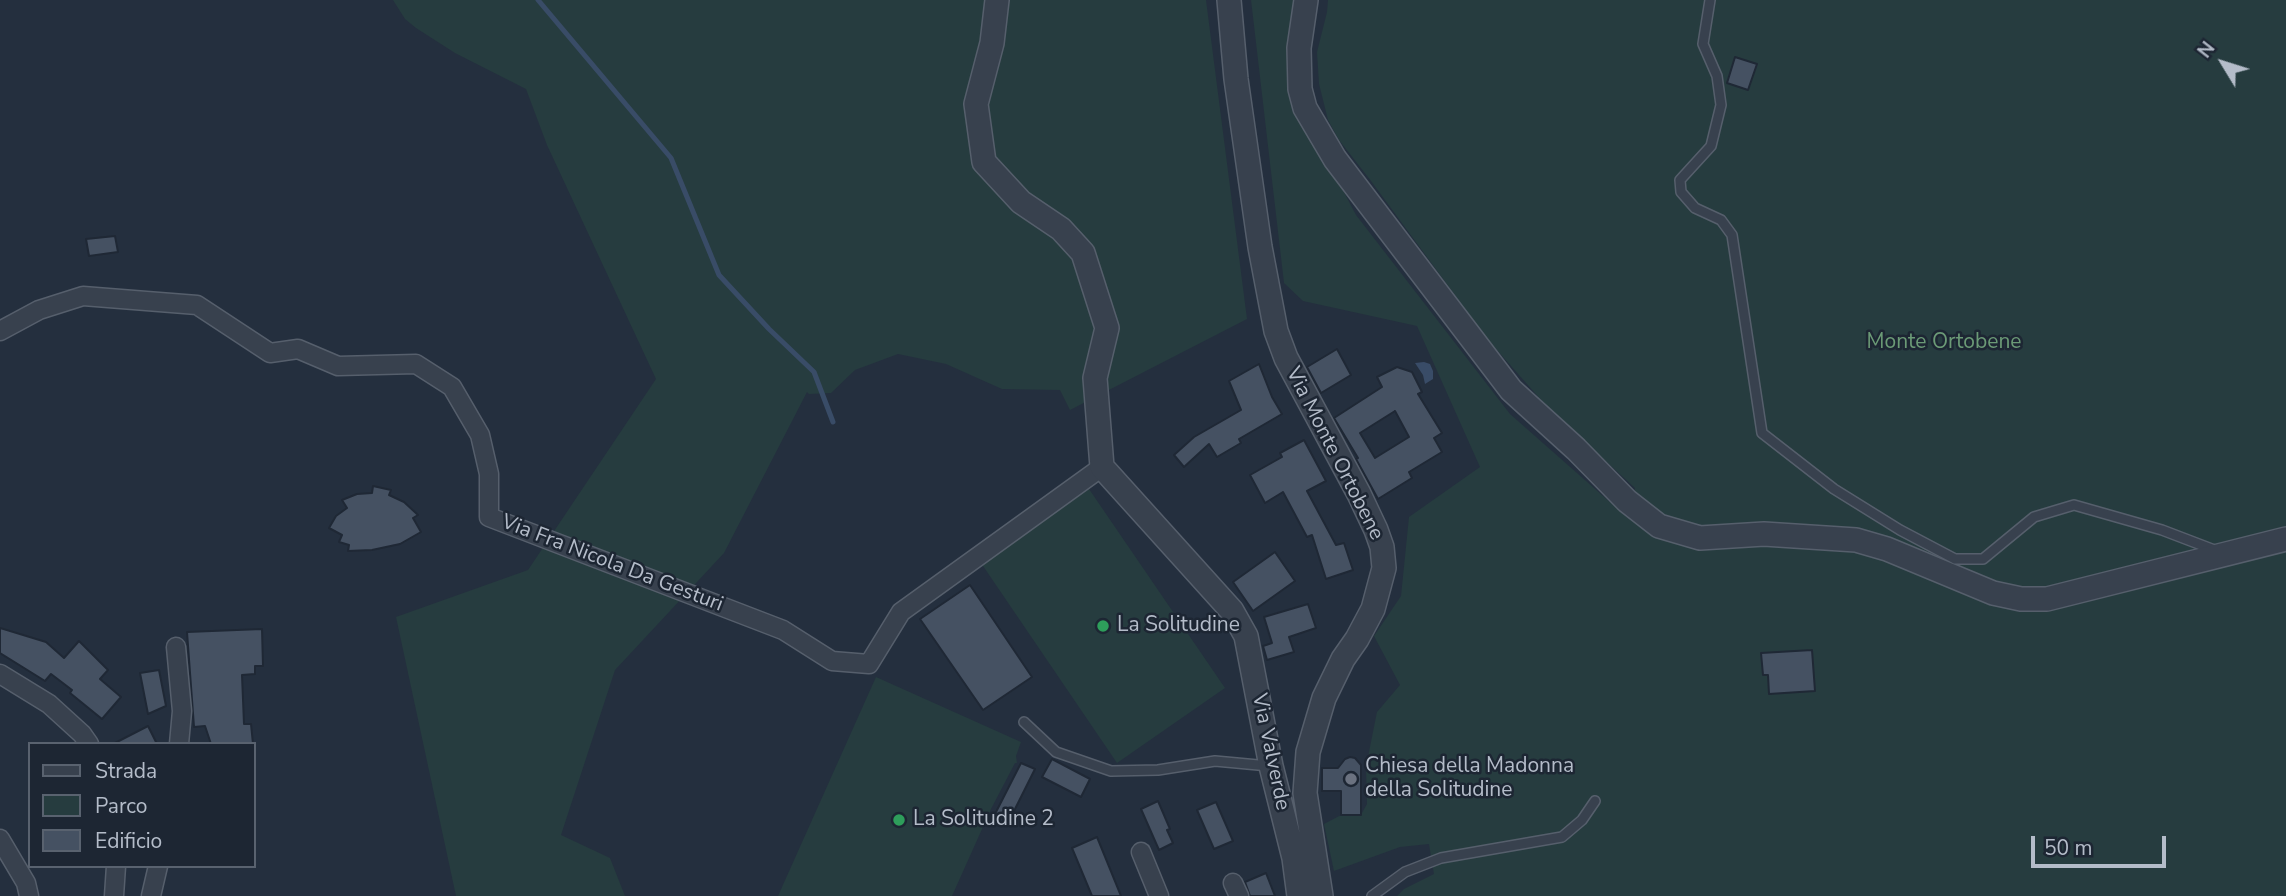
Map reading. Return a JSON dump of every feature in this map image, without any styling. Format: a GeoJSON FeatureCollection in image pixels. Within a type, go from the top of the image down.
{"type":"FeatureCollection","features":[{"type":"Feature","properties":{"kind":"street"},"geometry":{"type":"LineString","coordinates":[[997,0],[992,43],[976,104],[984,162],[1021,202],[1061,229],[1083,253],[1107,328],[1095,378],[1102,467]]}},
{"type":"Feature","properties":{"kind":"street","name":"Via Monte Ortobene"},"geometry":{"type":"LineString","coordinates":[[1229,0],[1236,79],[1260,247],[1276,331],[1286,358],[1371,518],[1382,547],[1384,568],[1373,609],[1343,659],[1324,698],[1308,752],[1305,793],[1321,896]]}},
{"type":"Feature","properties":{"kind":"street"},"geometry":{"type":"LineString","coordinates":[[1306,0],[1299,48],[1300,89],[1305,108],[1335,159],[1511,390],[1576,449],[1627,501],[1659,527],[1700,538],[1765,534],[1856,540],[1993,593],[2021,599],[2047,599],[2286,539]]}},
{"type":"Feature","properties":{"kind":"street","name":"Via Fra Nicola Da Gesturi"},"geometry":{"type":"LineString","coordinates":[[0,331],[39,310],[83,296],[197,304],[270,353],[298,349],[338,366],[416,364],[452,387],[480,435],[489,474],[489,517],[783,630],[832,661],[869,664],[901,611],[1102,467]]}},
{"type":"Feature","properties":{"kind":"street","name":"Via Valverde"},"geometry":{"type":"LineString","coordinates":[[1102,467],[1232,611],[1246,636],[1271,766],[1294,858],[1299,896]]}},
{"type":"Feature","properties":{"kind":"street"},"geometry":{"type":"LineString","coordinates":[[176,647],[182,710],[179,742]]}},
{"type":"Feature","properties":{"kind":"street"},"geometry":{"type":"LineString","coordinates":[[0,674],[49,704],[88,742]]}},
{"type":"Feature","properties":{"kind":"street"},"geometry":{"type":"LineString","coordinates":[[0,839],[26,883],[29,896]]}},
{"type":"Feature","properties":{"kind":"street"},"geometry":{"type":"LineString","coordinates":[[1141,852],[1159,896]]}},
{"type":"Feature","properties":{"kind":"street"},"geometry":{"type":"LineString","coordinates":[[114,896],[116,868]]}},
{"type":"Feature","properties":{"kind":"street"},"geometry":{"type":"LineString","coordinates":[[151,896],[158,868]]}},
{"type":"Feature","properties":{"kind":"lane"},"geometry":{"type":"LineString","coordinates":[[1710,0],[1703,44],[1717,76],[1721,106],[1711,146],[1679,180],[1681,192],[1695,208],[1721,220],[1732,235],[1762,433],[1834,489],[1900,530],[1955,559],[1983,559],[2034,517],[2074,505],[2162,530],[2225,554]]}},
{"type":"Feature","properties":{"kind":"lane"},"geometry":{"type":"LineString","coordinates":[[1024,722],[1056,751],[1111,771],[1158,770],[1215,761],[1271,766]]}},
{"type":"Feature","properties":{"kind":"lane"},"geometry":{"type":"LineString","coordinates":[[1372,896],[1405,872],[1441,858],[1562,837],[1582,820],[1595,801]]}},
{"type":"Feature","properties":{"kind":"green space"},"geometry":{"type":"Polygon","coordinates":[[[393,0],[1206,0],[1247,319],[1070,410],[1060,390],[1002,389],[946,364],[898,354],[855,370],[831,393],[807,392],[724,553],[615,670],[561,835],[610,858],[625,896],[456,896],[396,617],[528,570],[656,379],[547,145],[526,89],[455,53],[416,28],[405,19],[393,0]]]}},
{"type":"Feature","properties":{"kind":"green space","name":"Monte Ortobene"},"geometry":{"type":"Polygon","coordinates":[[[1251,0],[1296,0],[1289,88],[1356,215],[1510,414],[1628,518],[1635,488],[1550,410],[1488,340],[1339,140],[1328,120],[1319,84],[1317,52],[1328,0],[2286,0],[2286,896],[1397,896],[1404,889],[1434,874],[1429,844],[1400,847],[1334,871],[1324,824],[1345,813],[1362,813],[1367,804],[1366,767],[1377,712],[1400,685],[1374,636],[1401,596],[1409,517],[1480,467],[1417,326],[1303,301],[1284,283],[1251,0]]]}},
{"type":"Feature","properties":{"kind":"green space","name":"La Solitudine"},"geometry":{"type":"Polygon","coordinates":[[[1089,489],[1225,688],[1117,763],[981,563],[1089,489]]]}},
{"type":"Feature","properties":{"kind":"green space","name":"La Solitudine 2"},"geometry":{"type":"Polygon","coordinates":[[[876,677],[1021,742],[1016,756],[1017,763],[991,809],[952,896],[778,896],[876,677]]]}},
{"type":"Feature","properties":{"kind":"water"},"geometry":{"type":"Polygon","coordinates":[[[1415,363],[1430,364],[1433,371],[1433,379],[1425,384],[1415,363]]]}},
{"type":"Feature","properties":{"kind":"building"},"geometry":{"type":"Polygon","coordinates":[[[1735,57],[1757,64],[1748,90],[1727,83],[1735,57]]]}},
{"type":"Feature","properties":{"kind":"building"},"geometry":{"type":"Polygon","coordinates":[[[115,236],[118,252],[89,256],[86,239],[115,236]]]}},
{"type":"Feature","properties":{"kind":"building"},"geometry":{"type":"Polygon","coordinates":[[[1337,349],[1351,375],[1321,393],[1307,367],[1337,349]]]}},
{"type":"Feature","properties":{"kind":"building"},"geometry":{"type":"Polygon","coordinates":[[[1259,364],[1282,414],[1239,439],[1241,443],[1217,457],[1209,444],[1184,467],[1174,455],[1194,437],[1241,410],[1229,381],[1259,364]]]}},
{"type":"Feature","properties":{"kind":"building"},"geometry":{"type":"Polygon","coordinates":[[[1397,367],[1412,372],[1422,392],[1418,394],[1442,433],[1434,438],[1442,452],[1409,472],[1412,478],[1378,499],[1334,418],[1382,387],[1377,377],[1397,367]],[[1395,411],[1360,433],[1375,458],[1409,437],[1395,411]]]}},
{"type":"Feature","properties":{"kind":"building"},"geometry":{"type":"Polygon","coordinates":[[[1304,440],[1326,481],[1307,491],[1336,545],[1344,543],[1353,570],[1326,579],[1312,535],[1307,537],[1283,492],[1265,503],[1250,475],[1282,457],[1280,453],[1304,440]]]}},
{"type":"Feature","properties":{"kind":"building"},"geometry":{"type":"Polygon","coordinates":[[[373,486],[391,490],[389,495],[404,502],[418,515],[413,518],[421,532],[400,544],[372,550],[348,551],[349,545],[339,542],[342,535],[329,528],[336,516],[347,508],[342,500],[357,494],[372,493],[373,486]]]}},
{"type":"Feature","properties":{"kind":"building"},"geometry":{"type":"Polygon","coordinates":[[[1275,552],[1295,581],[1253,611],[1233,582],[1275,552]]]}},
{"type":"Feature","properties":{"kind":"building"},"geometry":{"type":"Polygon","coordinates":[[[970,585],[1032,677],[983,710],[920,619],[970,585]]]}},
{"type":"Feature","properties":{"kind":"building"},"geometry":{"type":"Polygon","coordinates":[[[1308,604],[1316,628],[1289,637],[1294,652],[1267,660],[1263,646],[1272,643],[1264,617],[1308,604]]]}},
{"type":"Feature","properties":{"kind":"building"},"geometry":{"type":"Polygon","coordinates":[[[0,628],[46,642],[64,658],[79,641],[108,670],[100,679],[121,697],[102,719],[51,674],[45,681],[0,653],[0,628]]]}},
{"type":"Feature","properties":{"kind":"building"},"geometry":{"type":"Polygon","coordinates":[[[262,629],[263,666],[255,666],[255,674],[242,675],[244,724],[251,724],[253,742],[210,742],[205,726],[194,727],[187,632],[262,629]]]}},
{"type":"Feature","properties":{"kind":"building"},"geometry":{"type":"Polygon","coordinates":[[[1812,650],[1815,691],[1769,694],[1768,675],[1763,675],[1761,653],[1812,650]]]}},
{"type":"Feature","properties":{"kind":"building"},"geometry":{"type":"Polygon","coordinates":[[[159,670],[166,706],[148,714],[140,673],[159,670]]]}},
{"type":"Feature","properties":{"kind":"building"},"geometry":{"type":"Polygon","coordinates":[[[148,726],[156,742],[117,742],[148,726]]]}},
{"type":"Feature","properties":{"kind":"building","name":"Chiesa della Madonna della Solitudine"},"geometry":{"type":"Polygon","coordinates":[[[1350,757],[1355,758],[1361,765],[1361,815],[1341,815],[1341,791],[1322,791],[1322,768],[1338,768],[1350,757]]]}},
{"type":"Feature","properties":{"kind":"building"},"geometry":{"type":"Polygon","coordinates":[[[1052,759],[1090,779],[1081,797],[1042,777],[1052,759]]]}},
{"type":"Feature","properties":{"kind":"building"},"geometry":{"type":"Polygon","coordinates":[[[1021,763],[1035,769],[1009,821],[995,814],[1021,763]]]}},
{"type":"Feature","properties":{"kind":"building"},"geometry":{"type":"Polygon","coordinates":[[[1158,801],[1173,843],[1159,850],[1141,809],[1158,801]]]}},
{"type":"Feature","properties":{"kind":"building"},"geometry":{"type":"Polygon","coordinates":[[[1216,802],[1233,841],[1214,849],[1197,810],[1216,802]]]}},
{"type":"Feature","properties":{"kind":"building"},"geometry":{"type":"Polygon","coordinates":[[[1097,837],[1121,896],[1092,896],[1072,848],[1097,837]]]}},
{"type":"Feature","properties":{"kind":"building"},"geometry":{"type":"Polygon","coordinates":[[[1266,873],[1275,896],[1250,896],[1245,882],[1266,873]]]}},
{"type":"Feature","properties":{"kind":"waterway"},"geometry":{"type":"LineString","coordinates":[[538,0],[671,158],[719,275],[814,372],[833,422]]}},
{"type":"Feature","properties":{"kind":"place","name":"La Solitudine"},"geometry":{"type":"Point","coordinates":[1103,626]}},
{"type":"Feature","properties":{"kind":"place","name":"Chiesa della Madonna della Solitudine"},"geometry":{"type":"Point","coordinates":[1351,779]}},
{"type":"Feature","properties":{"kind":"place","name":"La Solitudine 2"},"geometry":{"type":"Point","coordinates":[899,820]}}]}
